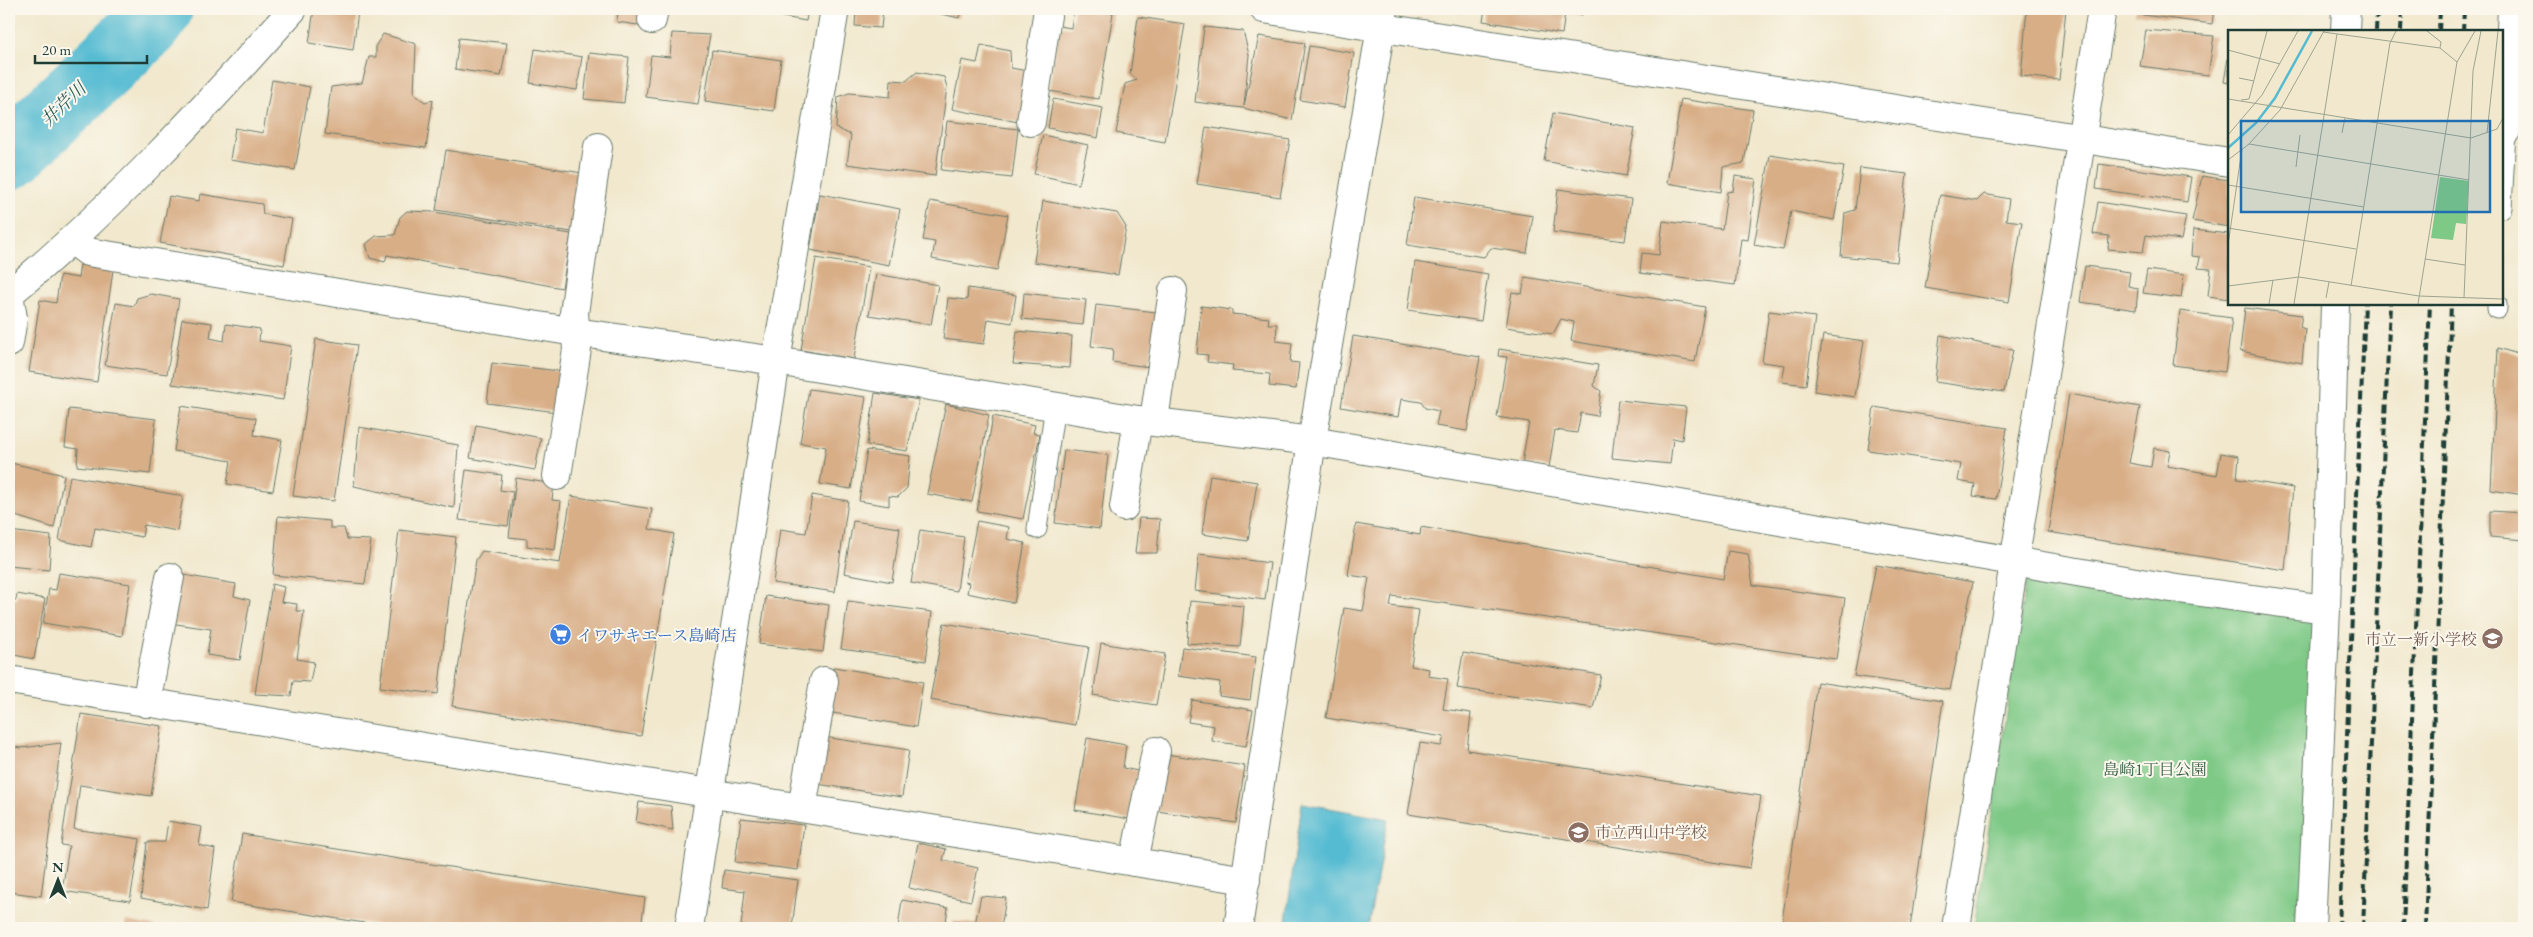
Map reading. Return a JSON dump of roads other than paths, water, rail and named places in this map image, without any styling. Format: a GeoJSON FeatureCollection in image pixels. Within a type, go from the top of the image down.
{"type":"FeatureCollection","features":[{"type":"Feature","properties":{"kind":"street"},"geometry":{"type":"LineString","coordinates":[[9,343],[12,318],[9,294],[72,240],[229,80],[292,9]]}},
{"type":"Feature","properties":{"kind":"street"},"geometry":{"type":"LineString","coordinates":[[689,928],[776,360],[835,9]]}},
{"type":"Feature","properties":{"kind":"street"},"geometry":{"type":"LineString","coordinates":[[1031,122],[1048,9]]}},
{"type":"Feature","properties":{"kind":"street"},"geometry":{"type":"LineString","coordinates":[[1264,9],[1383,18],[2228,162]]}},
{"type":"Feature","properties":{"kind":"street"},"geometry":{"type":"LineString","coordinates":[[1956,928],[2102,9]]}},
{"type":"Feature","properties":{"kind":"street"},"geometry":{"type":"LineString","coordinates":[[2346,9],[2346,30]]}},
{"type":"Feature","properties":{"kind":"street"},"geometry":{"type":"LineString","coordinates":[[2511,129],[2512,9]]}},
{"type":"Feature","properties":{"kind":"street"},"geometry":{"type":"LineString","coordinates":[[1238,928],[1312,442],[1383,18]]}},
{"type":"Feature","properties":{"kind":"street"},"geometry":{"type":"LineString","coordinates":[[2511,129],[2524,97]]}},
{"type":"Feature","properties":{"kind":"street"},"geometry":{"type":"LineString","coordinates":[[557,476],[577,349],[574,313],[598,147]]}},
{"type":"Feature","properties":{"kind":"street"},"geometry":{"type":"LineString","coordinates":[[72,240],[88,252],[576,332],[776,360],[1146,420],[1312,442],[2171,588],[2326,609]]}},
{"type":"Feature","properties":{"kind":"street"},"geometry":{"type":"LineString","coordinates":[[1124,508],[1146,420],[1173,291]]}},
{"type":"Feature","properties":{"kind":"street"},"geometry":{"type":"LineString","coordinates":[[2310,928],[2326,609],[2335,305]]}},
{"type":"Feature","properties":{"kind":"street"},"geometry":{"type":"LineString","coordinates":[[146,703],[170,576]]}},
{"type":"Feature","properties":{"kind":"street"},"geometry":{"type":"LineString","coordinates":[[9,680],[1246,880]]}},
{"type":"Feature","properties":{"kind":"street"},"geometry":{"type":"LineString","coordinates":[[802,808],[824,681]]}},
{"type":"Feature","properties":{"kind":"street"},"geometry":{"type":"LineString","coordinates":[[1134,862],[1156,751]]}},
{"type":"Feature","properties":{"kind":"lane"},"geometry":{"type":"LineString","coordinates":[[2503,199],[2511,129]]}},
{"type":"Feature","properties":{"kind":"lane"},"geometry":{"type":"LineString","coordinates":[[1037,529],[1055,406]]}},
{"type":"Feature","properties":{"kind":"water"},"geometry":{"type":"Polygon","coordinates":[[[1302,803],[1388,819],[1368,928],[1285,928],[1302,803]]]}},
{"type":"Feature","properties":{"kind":"waterway","name":"井芹川"},"geometry":{"type":"LineString","coordinates":[[9,156],[148,24],[159,9]]}},
{"type":"Feature","properties":{"kind":"railway"},"geometry":{"type":"LineString","coordinates":[[2376,30],[2377,9]]}},
{"type":"Feature","properties":{"kind":"railway"},"geometry":{"type":"LineString","coordinates":[[2401,30],[2402,9]]}},
{"type":"Feature","properties":{"kind":"railway"},"geometry":{"type":"LineString","coordinates":[[2439,30],[2440,9]]}},
{"type":"Feature","properties":{"kind":"railway"},"geometry":{"type":"LineString","coordinates":[[2463,30],[2464,9]]}},
{"type":"Feature","properties":{"kind":"railway"},"geometry":{"type":"LineString","coordinates":[[2339,928],[2365,305]]}},
{"type":"Feature","properties":{"kind":"railway"},"geometry":{"type":"LineString","coordinates":[[2363,928],[2390,305]]}},
{"type":"Feature","properties":{"kind":"railway"},"geometry":{"type":"LineString","coordinates":[[2403,928],[2430,305]]}},
{"type":"Feature","properties":{"kind":"railway"},"geometry":{"type":"LineString","coordinates":[[2425,928],[2451,305]]}},
{"type":"Feature","properties":{"kind":"place","name":"イワサキエース島崎店"},"geometry":{"type":"Point","coordinates":[561,635]}},
{"type":"Feature","properties":{"kind":"place","name":"市立一新小学校"},"geometry":{"type":"Point","coordinates":[2493,639]}},
{"type":"Feature","properties":{"kind":"place","name":"市立西山中学校"},"geometry":{"type":"Point","coordinates":[1579,832]}},
{"type":"Feature","properties":{"kind":"park label","name":"島崎1丁目公園"},"geometry":{"type":"Point","coordinates":[2155,769]}}]}
